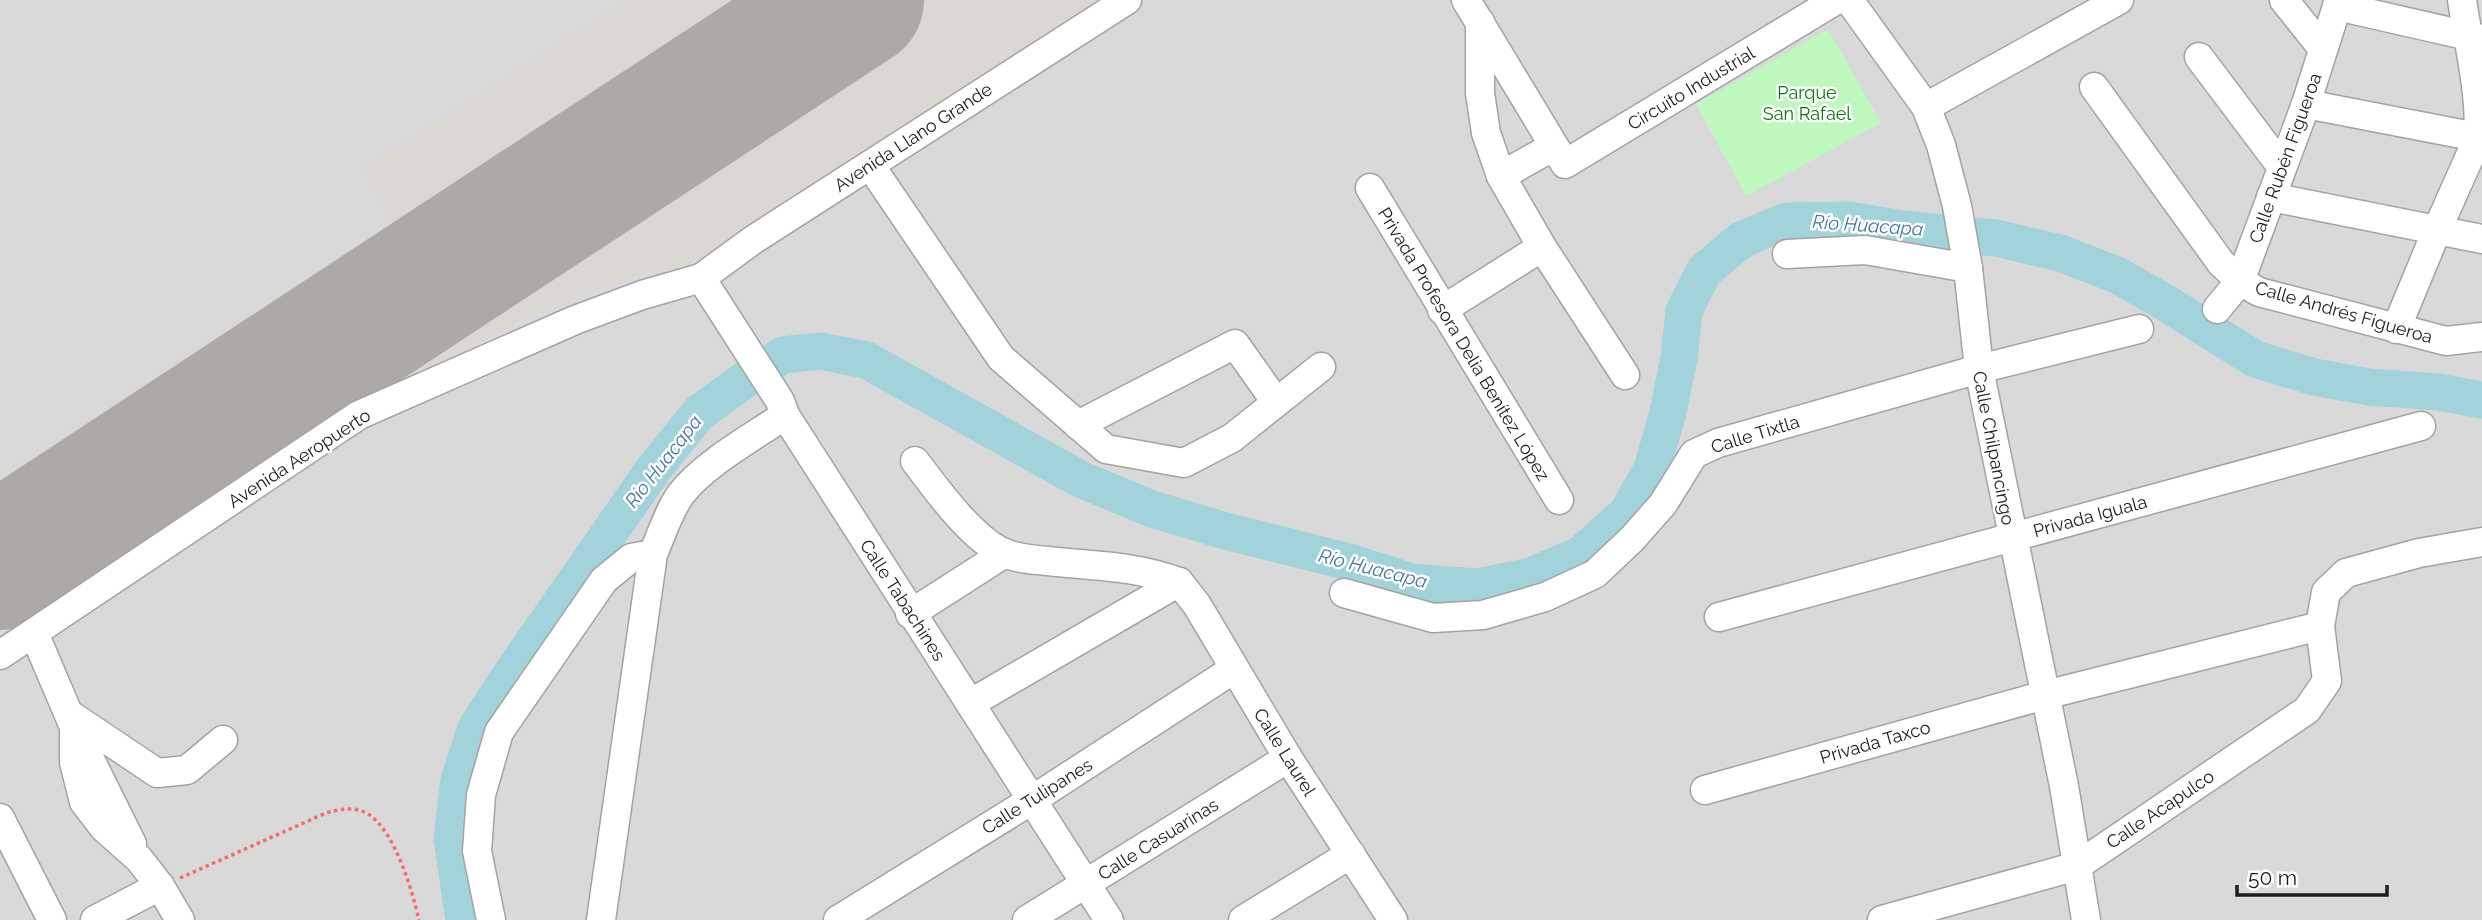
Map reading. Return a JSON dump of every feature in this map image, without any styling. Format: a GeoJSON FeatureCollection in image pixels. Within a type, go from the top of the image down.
{"type":"FeatureCollection","features":[{"type":"Feature","properties":{"kind":"street","name":"Avenida Llano Grande"},"geometry":{"type":"LineString","coordinates":[[701,278],[752,240],[1127,0]]}},
{"type":"Feature","properties":{"kind":"street"},"geometry":{"type":"LineString","coordinates":[[1926,107],[2119,0]]}},
{"type":"Feature","properties":{"kind":"street"},"geometry":{"type":"LineString","coordinates":[[2284,0],[2323,49]]}},
{"type":"Feature","properties":{"kind":"street"},"geometry":{"type":"LineString","coordinates":[[2396,329],[2437,230],[2480,138],[2475,38],[2462,0]]}},
{"type":"Feature","properties":{"kind":"street","name":"Calle Chilpancingo"},"geometry":{"type":"LineString","coordinates":[[1851,2],[1926,107],[1941,145],[1957,206],[1968,268],[1979,369],[2045,695],[2086,920]]}},
{"type":"Feature","properties":{"kind":"street","name":"Circuito Industrial"},"geometry":{"type":"LineString","coordinates":[[1554,146],[1565,164],[1851,2]]}},
{"type":"Feature","properties":{"kind":"street"},"geometry":{"type":"LineString","coordinates":[[2338,3],[2475,38]]}},
{"type":"Feature","properties":{"kind":"street","name":"Calle Rubén Figueroa"},"geometry":{"type":"LineString","coordinates":[[2217,309],[2240,281],[2305,104],[2338,3]]}},
{"type":"Feature","properties":{"kind":"street"},"geometry":{"type":"LineString","coordinates":[[1473,11],[1554,146],[1501,176]]}},
{"type":"Feature","properties":{"kind":"street"},"geometry":{"type":"LineString","coordinates":[[1473,11],[1486,133],[1501,176],[1542,247],[1625,375]]}},
{"type":"Feature","properties":{"kind":"street"},"geometry":{"type":"LineString","coordinates":[[2199,57],[2281,166]]}},
{"type":"Feature","properties":{"kind":"street","name":"Calle Andrés Figueroa"},"geometry":{"type":"LineString","coordinates":[[2094,87],[2221,262],[2240,281],[2259,292],[2446,341],[2482,337]]}},
{"type":"Feature","properties":{"kind":"street"},"geometry":{"type":"LineString","coordinates":[[2305,104],[2480,138]]}},
{"type":"Feature","properties":{"kind":"street"},"geometry":{"type":"LineString","coordinates":[[870,165],[1001,358],[1106,449],[1184,463],[1232,438],[1321,367]]}},
{"type":"Feature","properties":{"kind":"street","name":"Privada Profesora Delia Benítez López"},"geometry":{"type":"LineString","coordinates":[[1370,188],[1559,499]]}},
{"type":"Feature","properties":{"kind":"street"},"geometry":{"type":"LineString","coordinates":[[2271,197],[2482,239]]}},
{"type":"Feature","properties":{"kind":"street"},"geometry":{"type":"LineString","coordinates":[[1443,310],[1542,247]]}},
{"type":"Feature","properties":{"kind":"street"},"geometry":{"type":"LineString","coordinates":[[1787,254],[1865,250],[1968,268]]}},
{"type":"Feature","properties":{"kind":"street","name":"Calle Tabachines"},"geometry":{"type":"LineString","coordinates":[[701,278],[910,614],[971,703],[1109,920]]}},
{"type":"Feature","properties":{"kind":"street","name":"Avenida Aeropuerto"},"geometry":{"type":"LineString","coordinates":[[0,655],[359,415],[575,320],[642,295],[701,278]]}},
{"type":"Feature","properties":{"kind":"street","name":"Calle Tixtla"},"geometry":{"type":"LineString","coordinates":[[1343,593],[1433,618],[1483,615],[1545,597],[1595,575],[1632,540],[1663,504],[1694,454],[1717,443],[1979,369],[2139,330]]}},
{"type":"Feature","properties":{"kind":"street"},"geometry":{"type":"LineString","coordinates":[[1079,425],[1236,344],[1276,402]]}},
{"type":"Feature","properties":{"kind":"street"},"geometry":{"type":"LineString","coordinates":[[601,920],[653,554],[670,512],[696,477],[783,408]]}},
{"type":"Feature","properties":{"kind":"street","name":"Privada Iguala"},"geometry":{"type":"LineString","coordinates":[[1719,617],[2421,426]]}},
{"type":"Feature","properties":{"kind":"street"},"geometry":{"type":"LineString","coordinates":[[915,461],[948,504],[985,540],[1004,553],[1027,559],[1152,572],[1179,582]]}},
{"type":"Feature","properties":{"kind":"street","name":"Calle Acapulco"},"geometry":{"type":"LineString","coordinates":[[1882,920],[2077,866],[2307,710],[2327,681],[2320,625],[2326,592],[2346,573],[2419,553],[2482,542]]}},
{"type":"Feature","properties":{"kind":"street"},"geometry":{"type":"LineString","coordinates":[[910,614],[1004,553]]}},
{"type":"Feature","properties":{"kind":"street"},"geometry":{"type":"LineString","coordinates":[[491,920],[477,851],[481,794],[499,732],[604,580],[631,558],[653,554]]}},
{"type":"Feature","properties":{"kind":"street"},"geometry":{"type":"LineString","coordinates":[[971,703],[1179,582]]}},
{"type":"Feature","properties":{"kind":"street","name":"Calle Laurel"},"geometry":{"type":"LineString","coordinates":[[1179,582],[1393,920]]}},
{"type":"Feature","properties":{"kind":"street","name":"Privada Taxco"},"geometry":{"type":"LineString","coordinates":[[1705,790],[2045,695],[2320,625]]}},
{"type":"Feature","properties":{"kind":"street"},"geometry":{"type":"LineString","coordinates":[[34,633],[72,721],[74,762],[84,802],[104,828],[139,859],[160,886],[180,920]]}},
{"type":"Feature","properties":{"kind":"street","name":"Calle Tulipanes"},"geometry":{"type":"LineString","coordinates":[[838,920],[1032,800],[1234,669]]}},
{"type":"Feature","properties":{"kind":"street"},"geometry":{"type":"LineString","coordinates":[[72,721],[157,774],[187,770],[223,740]]}},
{"type":"Feature","properties":{"kind":"street","name":"Calle Casuarinas"},"geometry":{"type":"LineString","coordinates":[[1027,920],[1289,758]]}},
{"type":"Feature","properties":{"kind":"street"},"geometry":{"type":"LineString","coordinates":[[0,818],[52,920]]}},
{"type":"Feature","properties":{"kind":"street"},"geometry":{"type":"LineString","coordinates":[[1243,920],[1351,855]]}},
{"type":"Feature","properties":{"kind":"street"},"geometry":{"type":"LineString","coordinates":[[95,920],[160,886]]}},
{"type":"Feature","properties":{"kind":"path"},"geometry":{"type":"LineString","coordinates":[[160,886],[326,813],[345,808],[367,813],[385,830],[413,893],[419,920]]}},
{"type":"Feature","properties":{"kind":"shaded area"},"geometry":{"type":"Polygon","coordinates":[[[0,0],[2482,0],[2482,920],[0,920],[0,0]]]}},
{"type":"Feature","properties":{"kind":"shaded area"},"geometry":{"type":"Polygon","coordinates":[[[629,0],[1110,0],[754,233],[711,253],[594,289],[543,308],[427,369],[0,645],[0,478],[394,222],[364,169],[629,0]]]}},
{"type":"Feature","properties":{"kind":"green space","name":"Parque San Rafael"},"geometry":{"type":"Polygon","coordinates":[[[1828,29],[1881,123],[1746,196],[1696,104],[1828,29]]]}},
{"type":"Feature","properties":{"kind":"waterway","name":"Río Huacapa"},"geometry":{"type":"LineString","coordinates":[[464,920],[452,839],[459,780],[476,728],[653,470],[699,413],[783,355],[820,351],[866,360],[1080,479],[1152,509],[1222,530],[1353,563],[1412,582],[1477,587],[1531,576],[1580,555],[1627,513],[1652,469],[1679,358],[1684,311],[1704,271],[1741,240],[1786,221],[1849,220],[1903,229],[1996,238],[2060,253],[2117,275],[2255,359],[2314,377],[2369,387],[2438,392],[2482,400]]}},
{"type":"Feature","properties":{"kind":"runway"},"geometry":{"type":"LineString","coordinates":[[0,562],[856,0]]}}]}
